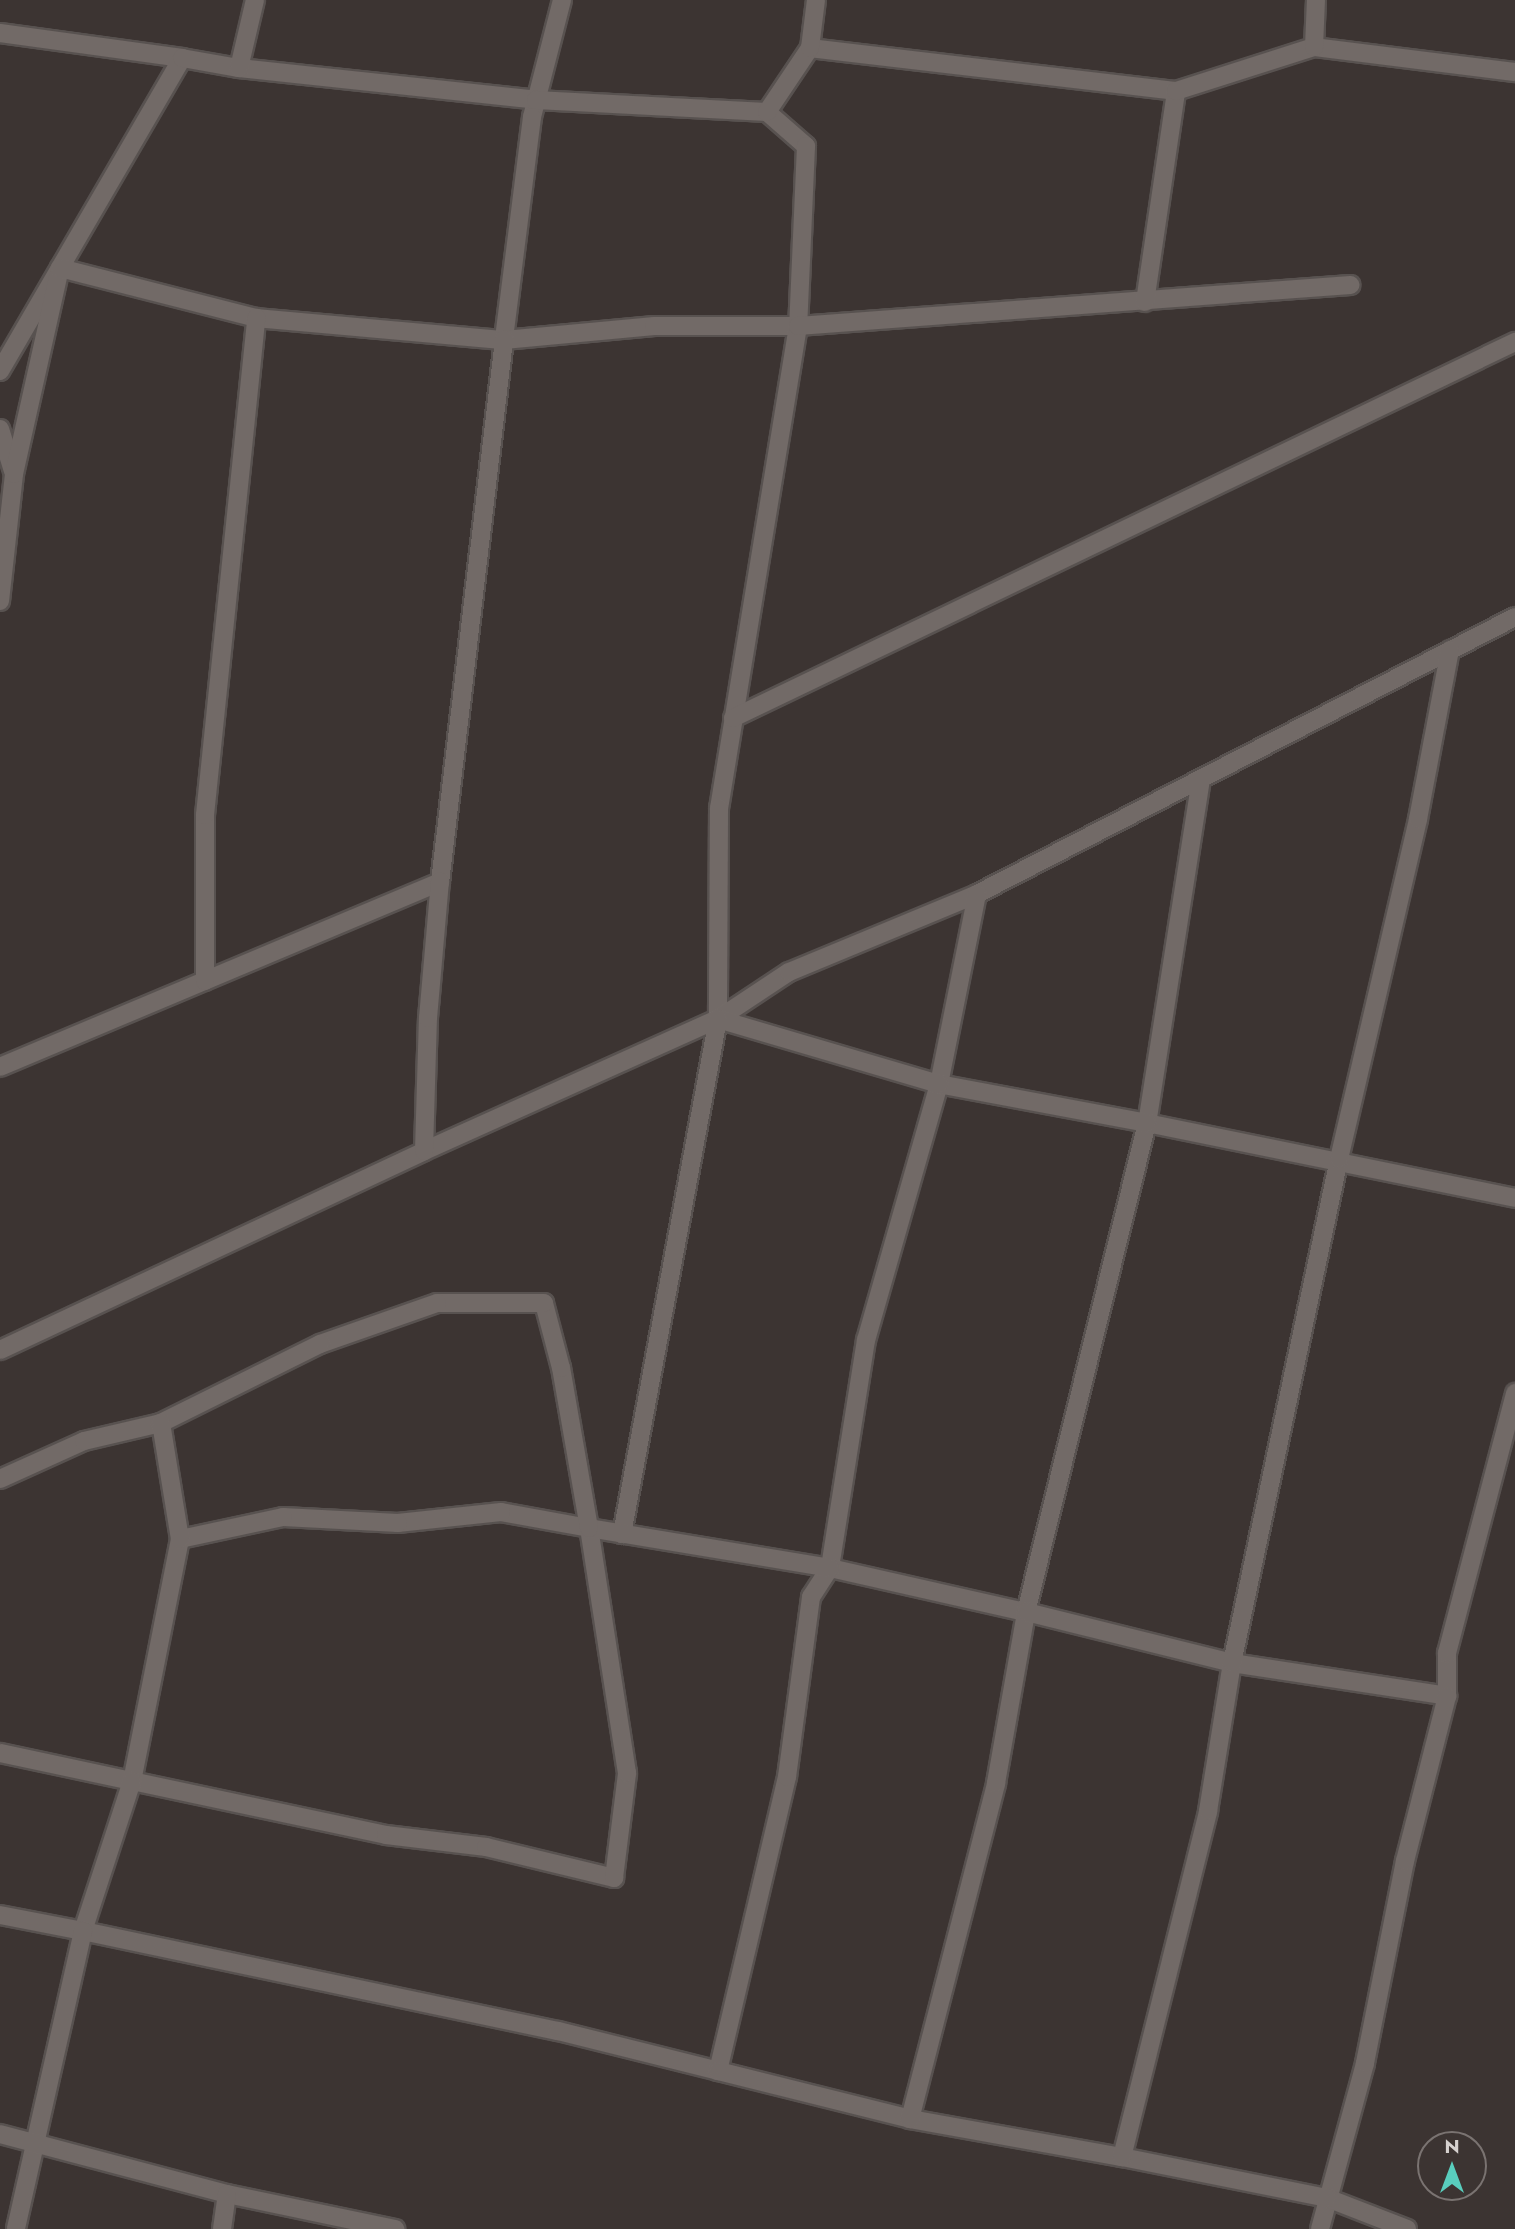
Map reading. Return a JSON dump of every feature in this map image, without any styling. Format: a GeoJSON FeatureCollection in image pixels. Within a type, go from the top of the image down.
{"type":"FeatureCollection","features":[{"type":"Feature","properties":{"kind":"street"},"geometry":{"type":"LineString","coordinates":[[239,68],[255,0]]}},
{"type":"Feature","properties":{"kind":"street"},"geometry":{"type":"LineString","coordinates":[[424,1151],[428,1018],[440,882],[504,340],[536,100],[562,0]]}},
{"type":"Feature","properties":{"kind":"street"},"geometry":{"type":"LineString","coordinates":[[767,113],[810,48],[816,0]]}},
{"type":"Feature","properties":{"kind":"street"},"geometry":{"type":"LineString","coordinates":[[1314,47],[1316,0]]}},
{"type":"Feature","properties":{"kind":"street"},"geometry":{"type":"LineString","coordinates":[[0,33],[239,68],[536,100],[767,113],[806,146],[798,326],[719,808],[718,1019],[622,1534]]}},
{"type":"Feature","properties":{"kind":"street"},"geometry":{"type":"LineString","coordinates":[[810,48],[1176,91],[1314,47],[1515,72]]}},
{"type":"Feature","properties":{"kind":"street"},"geometry":{"type":"LineString","coordinates":[[0,371],[182,58]]}},
{"type":"Feature","properties":{"kind":"street"},"geometry":{"type":"LineString","coordinates":[[1145,302],[1176,91]]}},
{"type":"Feature","properties":{"kind":"street"},"geometry":{"type":"LineString","coordinates":[[60,268],[256,318],[504,340],[654,326],[798,326],[1350,285]]}},
{"type":"Feature","properties":{"kind":"street"},"geometry":{"type":"LineString","coordinates":[[0,601],[14,474],[60,268]]}},
{"type":"Feature","properties":{"kind":"street"},"geometry":{"type":"LineString","coordinates":[[205,981],[205,815],[256,318]]}},
{"type":"Feature","properties":{"kind":"street"},"geometry":{"type":"LineString","coordinates":[[733,718],[1515,342]]}},
{"type":"Feature","properties":{"kind":"street"},"geometry":{"type":"LineString","coordinates":[[0,429],[14,474]]}},
{"type":"Feature","properties":{"kind":"street"},"geometry":{"type":"LineString","coordinates":[[0,1350],[424,1151],[718,1019],[789,972],[977,894],[1515,617]]}},
{"type":"Feature","properties":{"kind":"street"},"geometry":{"type":"LineString","coordinates":[[1122,2157],[1208,1811],[1232,1663],[1339,1159],[1418,820],[1450,650]]}},
{"type":"Feature","properties":{"kind":"street"},"geometry":{"type":"LineString","coordinates":[[911,2119],[996,1783],[1026,1612],[1147,1123],[1201,779]]}},
{"type":"Feature","properties":{"kind":"street"},"geometry":{"type":"LineString","coordinates":[[0,1067],[440,882]]}},
{"type":"Feature","properties":{"kind":"street"},"geometry":{"type":"LineString","coordinates":[[718,2071],[787,1777],[811,1597],[830,1569],[866,1340],[939,1084],[977,894]]}},
{"type":"Feature","properties":{"kind":"street"},"geometry":{"type":"LineString","coordinates":[[718,1019],[939,1084],[1339,1159],[1515,1198]]}},
{"type":"Feature","properties":{"kind":"street"},"geometry":{"type":"LineString","coordinates":[[0,1479],[84,1441],[161,1423],[320,1344],[437,1303],[544,1303],[561,1367],[627,1773],[614,1878],[486,1847],[386,1835],[0,1753]]}},
{"type":"Feature","properties":{"kind":"street"},"geometry":{"type":"LineString","coordinates":[[1320,2229],[1365,2063],[1405,1861],[1447,1696],[1447,1653],[1515,1393]]}},
{"type":"Feature","properties":{"kind":"street"},"geometry":{"type":"LineString","coordinates":[[16,2229],[32,2140],[83,1931],[132,1781],[180,1539],[161,1423]]}},
{"type":"Feature","properties":{"kind":"street"},"geometry":{"type":"LineString","coordinates":[[180,1539],[283,1517],[398,1523],[501,1512],[830,1569],[1026,1612],[1232,1663],[1447,1696]]}},
{"type":"Feature","properties":{"kind":"street"},"geometry":{"type":"LineString","coordinates":[[0,1915],[558,2031],[911,2119],[1327,2197],[1407,2229]]}},
{"type":"Feature","properties":{"kind":"street"},"geometry":{"type":"LineString","coordinates":[[0,2134],[32,2140],[227,2194],[395,2229]]}},
{"type":"Feature","properties":{"kind":"street"},"geometry":{"type":"LineString","coordinates":[[222,2229],[227,2194]]}}]}
